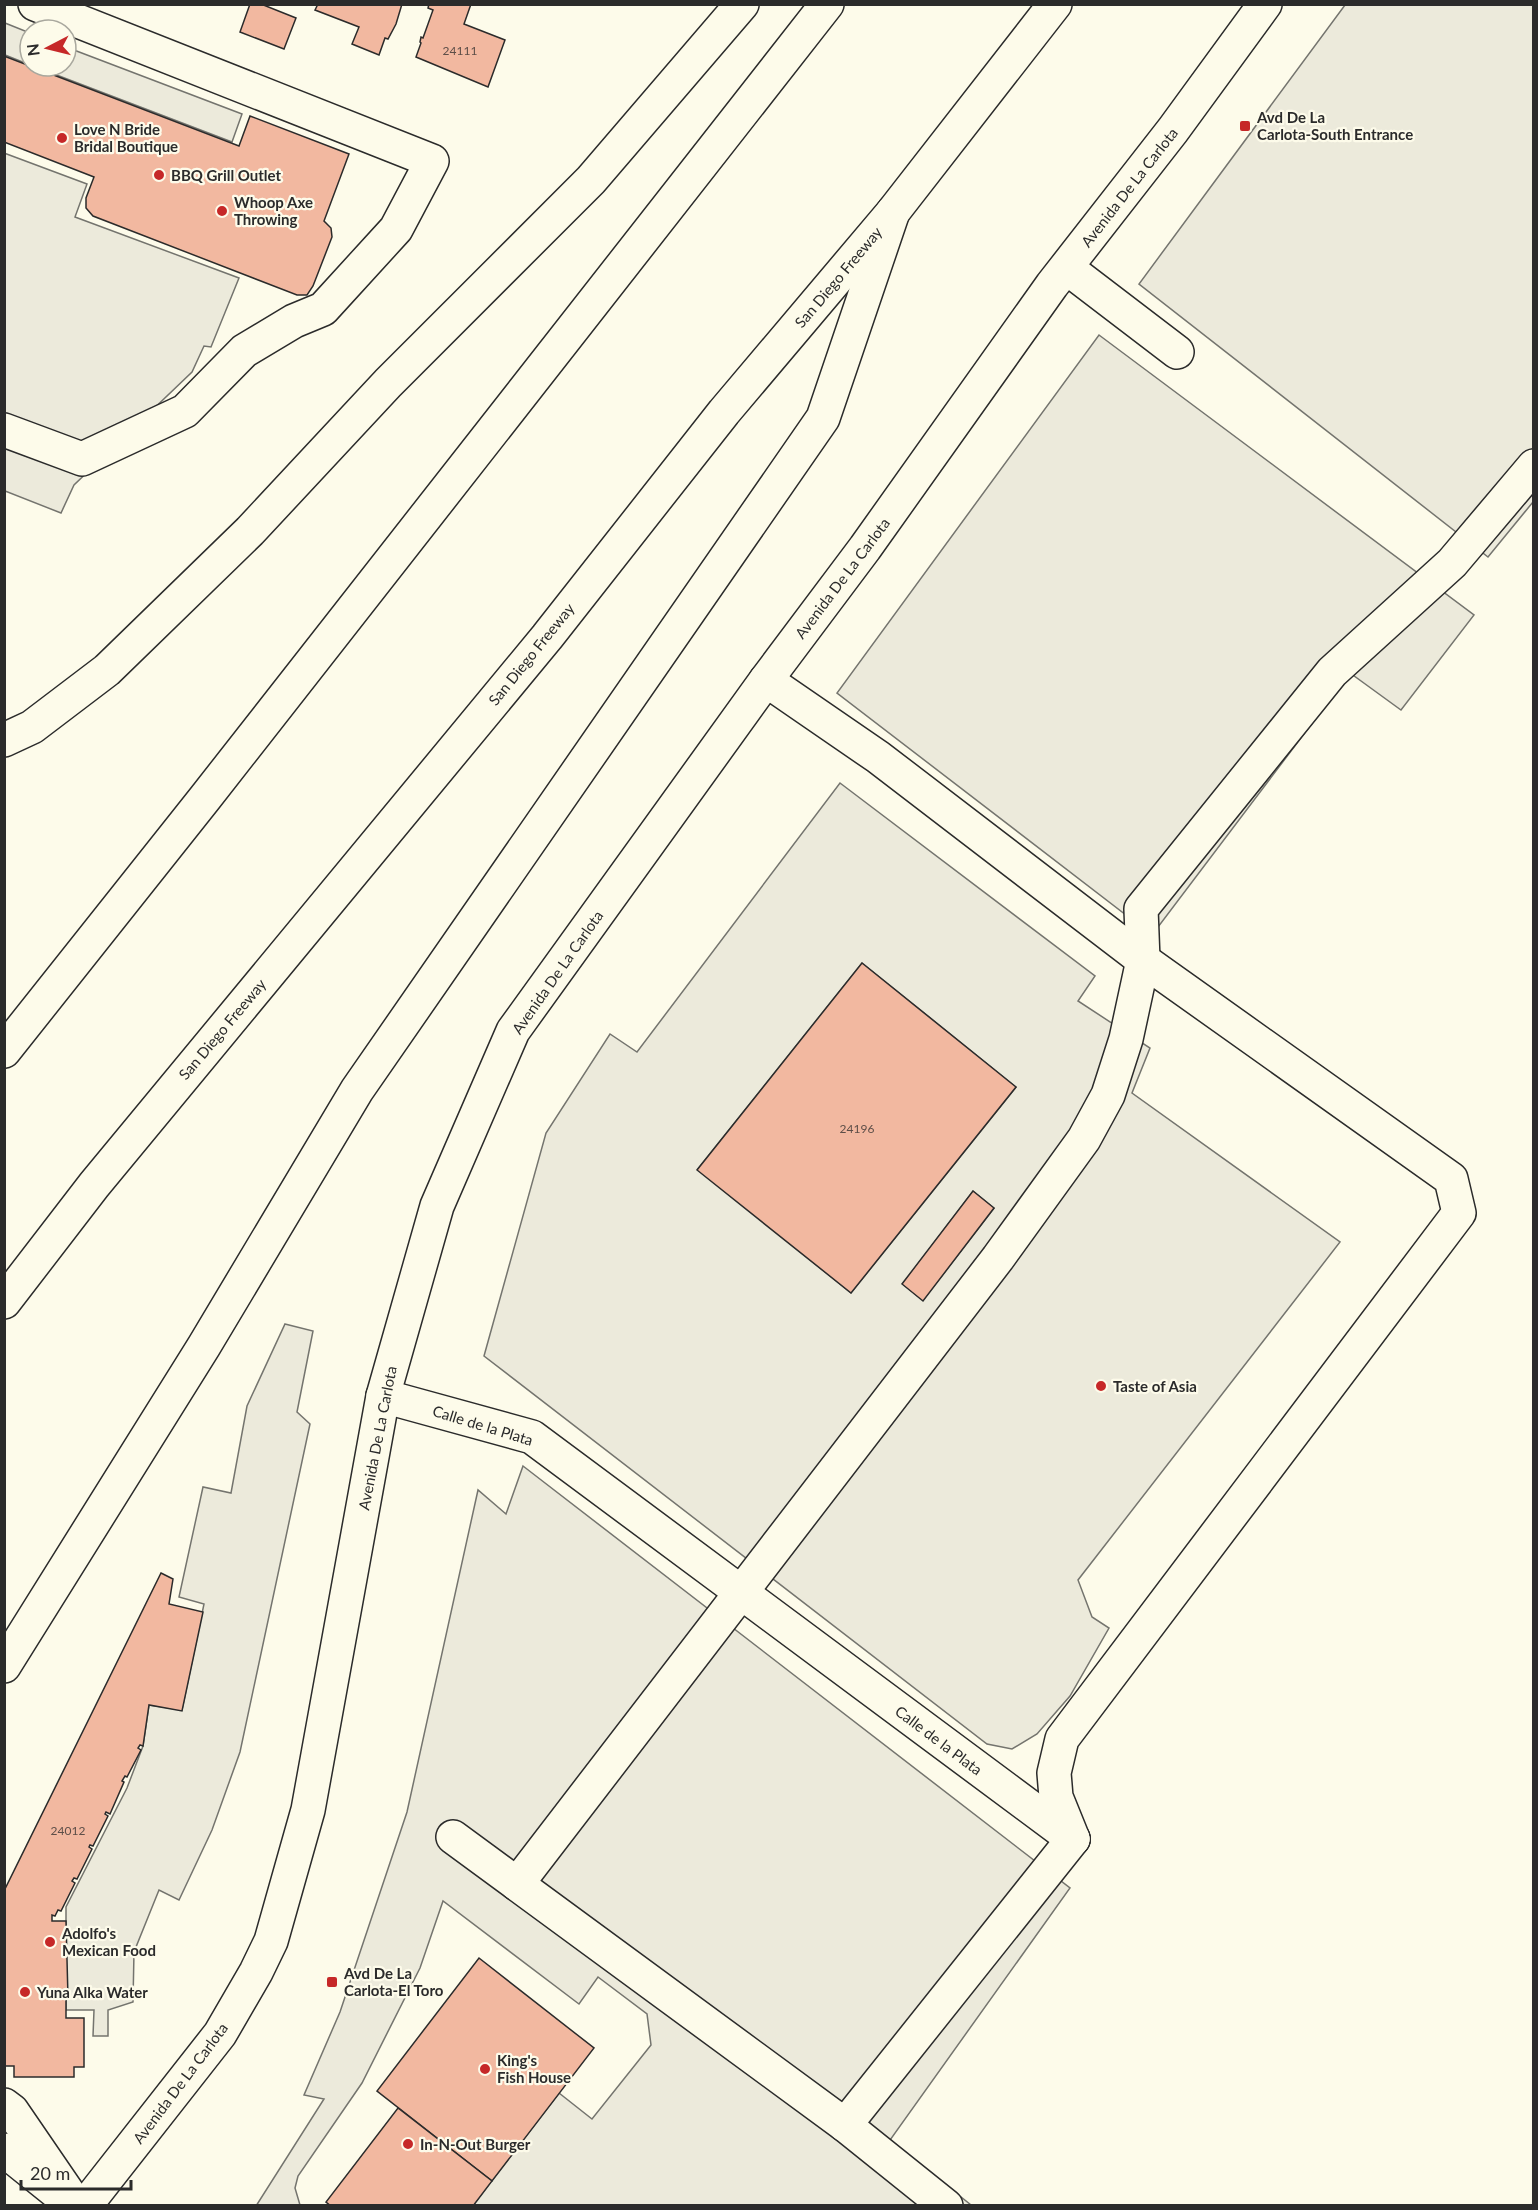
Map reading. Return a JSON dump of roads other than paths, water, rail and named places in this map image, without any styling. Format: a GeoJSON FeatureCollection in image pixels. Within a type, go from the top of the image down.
{"type":"FeatureCollection","features":[{"type":"Feature","properties":{"kind":"main road"},"geometry":{"type":"LineString","coordinates":[[4,430],[82,459],[185,411],[244,351],[294,321],[323,309],[396,229],[432,161],[35,4]]}},
{"type":"Feature","properties":{"kind":"main road"},"geometry":{"type":"LineString","coordinates":[[4,740],[32,727],[107,670],[250,531],[388,383],[591,180],[742,4]]}},
{"type":"Feature","properties":{"kind":"main road"},"geometry":{"type":"LineString","coordinates":[[4,1050],[205,798],[826,4]]}},
{"type":"Feature","properties":{"kind":"main road","name":"San Diego Freeway"},"geometry":{"type":"LineString","coordinates":[[4,1302],[94,1185],[547,637],[724,412],[893,212],[1055,4]]}},
{"type":"Feature","properties":{"kind":"main road","name":"Avenida De La Carlota"},"geometry":{"type":"LineString","coordinates":[[85,2205],[220,2034],[271,1941],[308,1810],[383,1396],[437,1206],[513,1031],[766,680],[866,548],[1067,268],[1173,130],[1264,4]]}},
{"type":"Feature","properties":{"kind":"main road"},"geometry":{"type":"LineString","coordinates":[[4,1666],[204,1346],[357,1090],[823,418],[893,212]]}},
{"type":"Feature","properties":{"kind":"main road"},"geometry":{"type":"LineString","coordinates":[[1067,268],[1177,352]]}},
{"type":"Feature","properties":{"kind":"main road"},"geometry":{"type":"LineString","coordinates":[[517,1884],[998,1258],[1084,1139],[1108,1095],[1126,1039],[1143,960],[1141,909],[1332,672],[1452,563],[1533,466]]}},
{"type":"Feature","properties":{"kind":"main road"},"geometry":{"type":"LineString","coordinates":[[766,680],[878,758],[1143,960],[1451,1179],[1459,1213],[1062,1739],[1054,1773],[1056,1797],[1073,1839],[845,2125]]}},
{"type":"Feature","properties":{"kind":"main road","name":"Calle de la Plata"},"geometry":{"type":"LineString","coordinates":[[383,1396],[532,1437],[1073,1839]]}},
{"type":"Feature","properties":{"kind":"main road"},"geometry":{"type":"LineString","coordinates":[[453,1837],[845,2125],[946,2205]]}},
{"type":"Feature","properties":{"kind":"main road"},"geometry":{"type":"LineString","coordinates":[[4,2105],[12,2111],[76,2205]]}},
{"type":"Feature","properties":{"kind":"main road"},"geometry":{"type":"LineString","coordinates":[[4,2150],[76,2205]]}},
{"type":"Feature","properties":{"kind":"place","name":"Avd De La Carlota-South Entrance"},"geometry":{"type":"Point","coordinates":[1245,126]}},
{"type":"Feature","properties":{"kind":"place","name":"Love N Bride Bridal Boutique"},"geometry":{"type":"Point","coordinates":[62,138]}},
{"type":"Feature","properties":{"kind":"place","name":"BBQ Grill Outlet"},"geometry":{"type":"Point","coordinates":[159,175]}},
{"type":"Feature","properties":{"kind":"place","name":"Whoop Axe Throwing"},"geometry":{"type":"Point","coordinates":[222,211]}},
{"type":"Feature","properties":{"kind":"place","name":"Taste of Asia"},"geometry":{"type":"Point","coordinates":[1101,1386]}},
{"type":"Feature","properties":{"kind":"place","name":"Adolfo's Mexican Food"},"geometry":{"type":"Point","coordinates":[50,1942]}},
{"type":"Feature","properties":{"kind":"place","name":"Avd De La Carlota-El Toro"},"geometry":{"type":"Point","coordinates":[332,1982]}},
{"type":"Feature","properties":{"kind":"place","name":"Yuna Alka Water"},"geometry":{"type":"Point","coordinates":[25,1992]}},
{"type":"Feature","properties":{"kind":"place","name":"King's Fish House"},"geometry":{"type":"Point","coordinates":[485,2069]}},
{"type":"Feature","properties":{"kind":"place","name":"In-N-Out Burger"},"geometry":{"type":"Point","coordinates":[408,2144]}}]}
